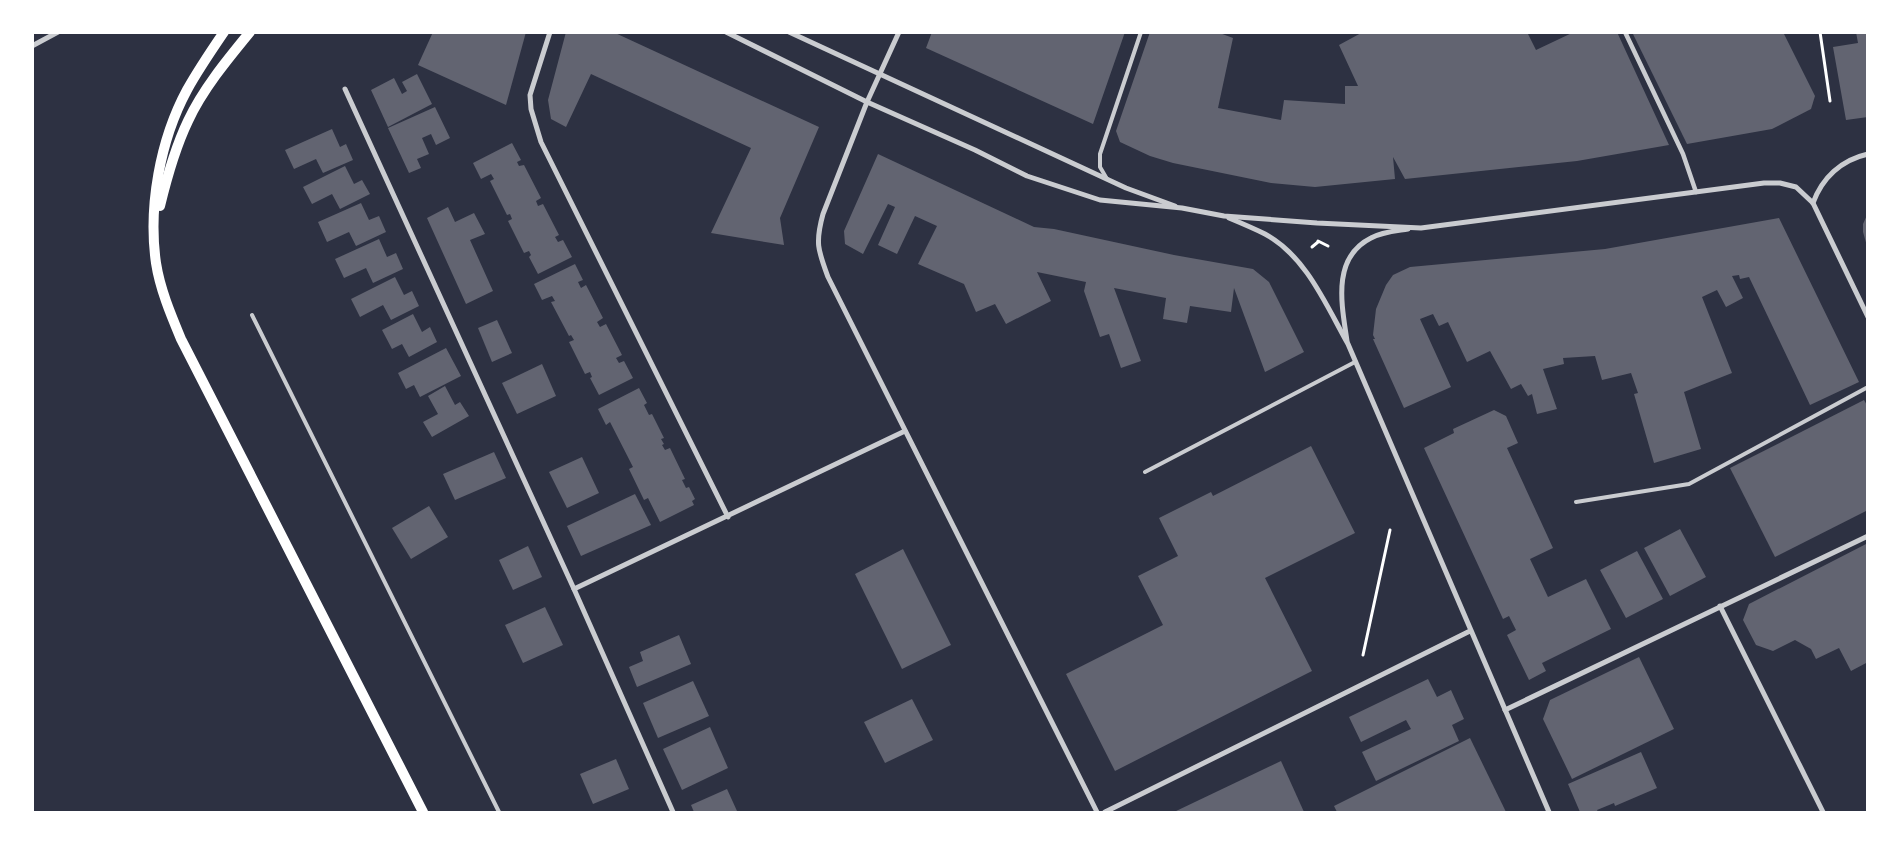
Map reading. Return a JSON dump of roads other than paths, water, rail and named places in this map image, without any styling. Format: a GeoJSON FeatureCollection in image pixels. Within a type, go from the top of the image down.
{"type":"FeatureCollection","features":[{"type":"Feature","properties":{"kind":"main road"},"geometry":{"type":"LineString","coordinates":[[217,32],[173,122],[161,163],[154,205],[153,231],[156,264],[168,307],[181,339],[423,812]]}},
{"type":"Feature","properties":{"kind":"main road"},"geometry":{"type":"LineString","coordinates":[[199,68],[224,32]]}},
{"type":"Feature","properties":{"kind":"main road"},"geometry":{"type":"LineString","coordinates":[[153,231],[172,162],[189,120],[211,82],[250,32]]}},
{"type":"Feature","properties":{"kind":"street"},"geometry":{"type":"LineString","coordinates":[[32,46],[58,32]]}},
{"type":"Feature","properties":{"kind":"street"},"geometry":{"type":"LineString","coordinates":[[550,32],[530,95],[530,109],[541,142],[728,517]]}},
{"type":"Feature","properties":{"kind":"street"},"geometry":{"type":"LineString","coordinates":[[726,32],[868,102],[975,150],[1027,176],[1100,200],[1182,208],[1224,216],[1421,228]]}},
{"type":"Feature","properties":{"kind":"street"},"geometry":{"type":"LineString","coordinates":[[789,32],[1107,179],[1182,208]]}},
{"type":"Feature","properties":{"kind":"street"},"geometry":{"type":"LineString","coordinates":[[898,32],[823,214],[818,234],[818,251],[828,277],[1097,812]]}},
{"type":"Feature","properties":{"kind":"street"},"geometry":{"type":"LineString","coordinates":[[1625,32],[1683,154],[1696,192]]}},
{"type":"Feature","properties":{"kind":"street"},"geometry":{"type":"LineString","coordinates":[[345,89],[574,589],[673,812]]}},
{"type":"Feature","properties":{"kind":"street"},"geometry":{"type":"LineString","coordinates":[[1813,203],[1819,187],[1836,169],[1846,162],[1868,154]]}},
{"type":"Feature","properties":{"kind":"street"},"geometry":{"type":"LineString","coordinates":[[1348,344],[1343,312],[1343,271],[1349,257],[1358,246],[1371,237],[1421,228],[1764,183],[1780,183],[1796,187],[1813,203],[1868,317]]}},
{"type":"Feature","properties":{"kind":"street"},"geometry":{"type":"LineString","coordinates":[[1224,216],[1266,234],[1297,260],[1321,296],[1348,344],[1549,812]]}},
{"type":"Feature","properties":{"kind":"street"},"geometry":{"type":"LineString","coordinates":[[574,589],[905,431]]}},
{"type":"Feature","properties":{"kind":"street"},"geometry":{"type":"LineString","coordinates":[[1505,710],[1868,536]]}},
{"type":"Feature","properties":{"kind":"street"},"geometry":{"type":"LineString","coordinates":[[1720,606],[1823,812]]}},
{"type":"Feature","properties":{"kind":"street"},"geometry":{"type":"LineString","coordinates":[[1105,812],[1470,631]]}},
{"type":"Feature","properties":{"kind":"lane"},"geometry":{"type":"LineString","coordinates":[[1107,179],[1100,166],[1100,154],[1140,32]]}},
{"type":"Feature","properties":{"kind":"lane"},"geometry":{"type":"LineString","coordinates":[[252,315],[499,812]]}},
{"type":"Feature","properties":{"kind":"lane"},"geometry":{"type":"LineString","coordinates":[[1145,472],[1355,362]]}},
{"type":"Feature","properties":{"kind":"lane"},"geometry":{"type":"LineString","coordinates":[[1576,502],[1689,484],[1868,387]]}}]}
